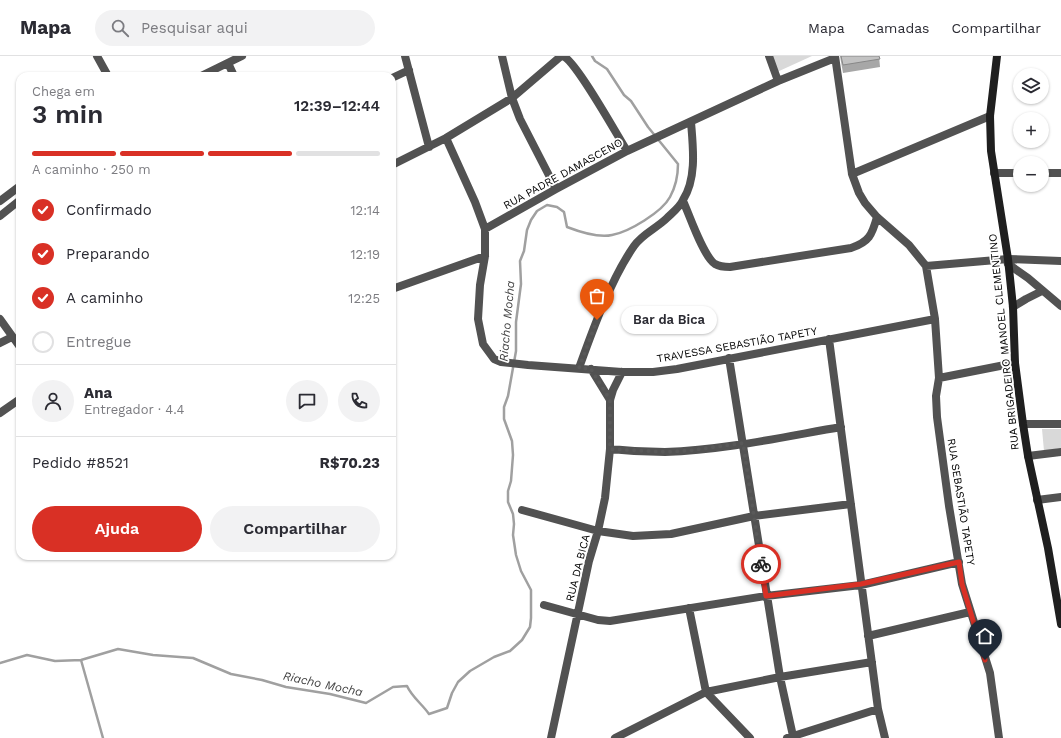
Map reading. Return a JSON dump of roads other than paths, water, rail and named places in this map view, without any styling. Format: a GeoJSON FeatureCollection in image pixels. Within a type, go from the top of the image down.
{"type":"FeatureCollection","features":[{"type":"Feature","properties":{"kind":"main road","name":"RUA BRIGADEIRO MANOEL CLEMENTINO"},"geometry":{"type":"LineString","coordinates":[[997,56],[990,116],[990,151],[1008,262],[1013,307],[1016,362],[1023,424],[1028,456],[1048,548],[1061,624]]}},
{"type":"Feature","properties":{"kind":"street"},"geometry":{"type":"LineString","coordinates":[[97,56],[106,72]]}},
{"type":"Feature","properties":{"kind":"street"},"geometry":{"type":"LineString","coordinates":[[209,72],[242,56]]}},
{"type":"Feature","properties":{"kind":"street"},"geometry":{"type":"LineString","coordinates":[[404,56],[429,147]]}},
{"type":"Feature","properties":{"kind":"street"},"geometry":{"type":"LineString","coordinates":[[502,56],[512,98],[528,137],[556,188]]}},
{"type":"Feature","properties":{"kind":"street"},"geometry":{"type":"LineString","coordinates":[[396,163],[446,138],[512,98],[563,56],[568,58],[578,72],[627,151]]}},
{"type":"Feature","properties":{"kind":"street"},"geometry":{"type":"LineString","coordinates":[[769,56],[778,81]]}},
{"type":"Feature","properties":{"kind":"street"},"geometry":{"type":"LineString","coordinates":[[579,368],[592,332],[626,258],[635,244],[667,219],[683,201],[691,179],[693,165],[691,122],[778,81],[835,57],[852,174],[859,194],[877,217],[909,245],[926,266],[1061,260]]}},
{"type":"Feature","properties":{"kind":"street"},"geometry":{"type":"LineString","coordinates":[[228,63],[232,72]]}},
{"type":"Feature","properties":{"kind":"street"},"geometry":{"type":"LineString","coordinates":[[396,76],[409,70]]}},
{"type":"Feature","properties":{"kind":"street"},"geometry":{"type":"LineString","coordinates":[[852,174],[990,116]]}},
{"type":"Feature","properties":{"kind":"street","name":"RUA PADRE DAMASCENO"},"geometry":{"type":"LineString","coordinates":[[485,229],[556,188],[627,151],[691,122]]}},
{"type":"Feature","properties":{"kind":"street"},"geometry":{"type":"LineString","coordinates":[[396,288],[485,256],[485,229],[475,202],[446,138]]}},
{"type":"Feature","properties":{"kind":"street"},"geometry":{"type":"LineString","coordinates":[[994,173],[1013,173]]}},
{"type":"Feature","properties":{"kind":"street"},"geometry":{"type":"LineString","coordinates":[[1049,173],[1061,173]]}},
{"type":"Feature","properties":{"kind":"street"},"geometry":{"type":"LineString","coordinates":[[0,202],[16,189]]}},
{"type":"Feature","properties":{"kind":"street"},"geometry":{"type":"LineString","coordinates":[[683,201],[708,257],[715,264],[722,267],[851,248],[862,244],[869,238],[873,231],[877,217]]}},
{"type":"Feature","properties":{"kind":"street"},"geometry":{"type":"LineString","coordinates":[[0,216],[16,203]]}},
{"type":"Feature","properties":{"kind":"street","name":"TRAVESSA SEBASTIÃO TAPETY"},"geometry":{"type":"LineString","coordinates":[[485,256],[480,285],[478,319],[483,344],[494,359],[511,364],[622,372],[653,372],[935,319]]}},
{"type":"Feature","properties":{"kind":"street"},"geometry":{"type":"LineString","coordinates":[[1008,262],[1061,306]]}},
{"type":"Feature","properties":{"kind":"street","name":"RUA SEBASTIÃO TAPETY"},"geometry":{"type":"LineString","coordinates":[[926,266],[935,319],[939,378],[936,396],[937,417],[962,584],[990,673],[999,738]]}},
{"type":"Feature","properties":{"kind":"street"},"geometry":{"type":"LineString","coordinates":[[1013,307],[1042,291]]}},
{"type":"Feature","properties":{"kind":"street"},"geometry":{"type":"LineString","coordinates":[[0,319],[16,342]]}},
{"type":"Feature","properties":{"kind":"street"},"geometry":{"type":"LineString","coordinates":[[0,343],[12,337]]}},
{"type":"Feature","properties":{"kind":"street"},"geometry":{"type":"LineString","coordinates":[[829,339],[878,709],[885,738]]}},
{"type":"Feature","properties":{"kind":"street"},"geometry":{"type":"LineString","coordinates":[[729,358],[766,596],[790,737],[878,709]]}},
{"type":"Feature","properties":{"kind":"street"},"geometry":{"type":"LineString","coordinates":[[939,378],[1016,362]]}},
{"type":"Feature","properties":{"kind":"street"},"geometry":{"type":"LineString","coordinates":[[591,369],[610,400]]}},
{"type":"Feature","properties":{"kind":"street","name":"RUA DA BICA"},"geometry":{"type":"LineString","coordinates":[[551,738],[589,561],[598,531],[608,477],[610,449],[610,400],[622,372]]}},
{"type":"Feature","properties":{"kind":"street"},"geometry":{"type":"LineString","coordinates":[[0,413],[16,402]]}},
{"type":"Feature","properties":{"kind":"street"},"geometry":{"type":"LineString","coordinates":[[1023,424],[1061,424]]}},
{"type":"Feature","properties":{"kind":"street"},"geometry":{"type":"LineString","coordinates":[[610,449],[666,452],[694,450],[840,427]]}},
{"type":"Feature","properties":{"kind":"street"},"geometry":{"type":"LineString","coordinates":[[1028,456],[1061,452]]}},
{"type":"Feature","properties":{"kind":"street"},"geometry":{"type":"LineString","coordinates":[[1037,500],[1061,497]]}},
{"type":"Feature","properties":{"kind":"street"},"geometry":{"type":"LineString","coordinates":[[522,510],[598,531],[633,536],[671,534],[754,516],[851,504]]}},
{"type":"Feature","properties":{"kind":"street"},"geometry":{"type":"LineString","coordinates":[[544,605],[598,620],[610,621],[766,596],[861,584],[959,562]]}},
{"type":"Feature","properties":{"kind":"street"},"geometry":{"type":"LineString","coordinates":[[689,608],[706,692],[750,738]]}},
{"type":"Feature","properties":{"kind":"street"},"geometry":{"type":"LineString","coordinates":[[868,636],[970,612]]}},
{"type":"Feature","properties":{"kind":"street"},"geometry":{"type":"LineString","coordinates":[[614,738],[706,692],[780,676],[872,662]]}},
{"type":"Feature","properties":{"kind":"waterway","name":"Riacho Mocha"},"geometry":{"type":"LineString","coordinates":[[0,663],[27,655],[55,661],[81,660],[118,649],[153,655],[193,658],[231,674],[262,680],[286,687],[330,694],[366,703],[393,687],[407,686],[429,714],[447,708],[452,693],[458,682],[470,671],[494,657],[510,651],[522,640],[530,627],[531,590],[521,571],[516,555],[513,535],[513,514],[508,502],[513,455],[512,441],[504,419],[504,407],[508,396],[516,351],[516,322],[521,284],[520,261],[524,251],[527,230],[537,211],[547,205],[557,207],[564,212],[567,227],[584,233],[607,236],[627,230],[653,215],[666,203],[674,189],[678,172],[678,164],[648,127],[631,101],[624,95],[607,69],[595,61],[592,56]]}},
{"type":"Feature","properties":{"kind":"waterway"},"geometry":{"type":"LineString","coordinates":[[81,660],[103,738]]}},
{"type":"Feature","properties":{"kind":"place","name":"Bar da Bica"},"geometry":{"type":"Point","coordinates":[597,320]}}]}
